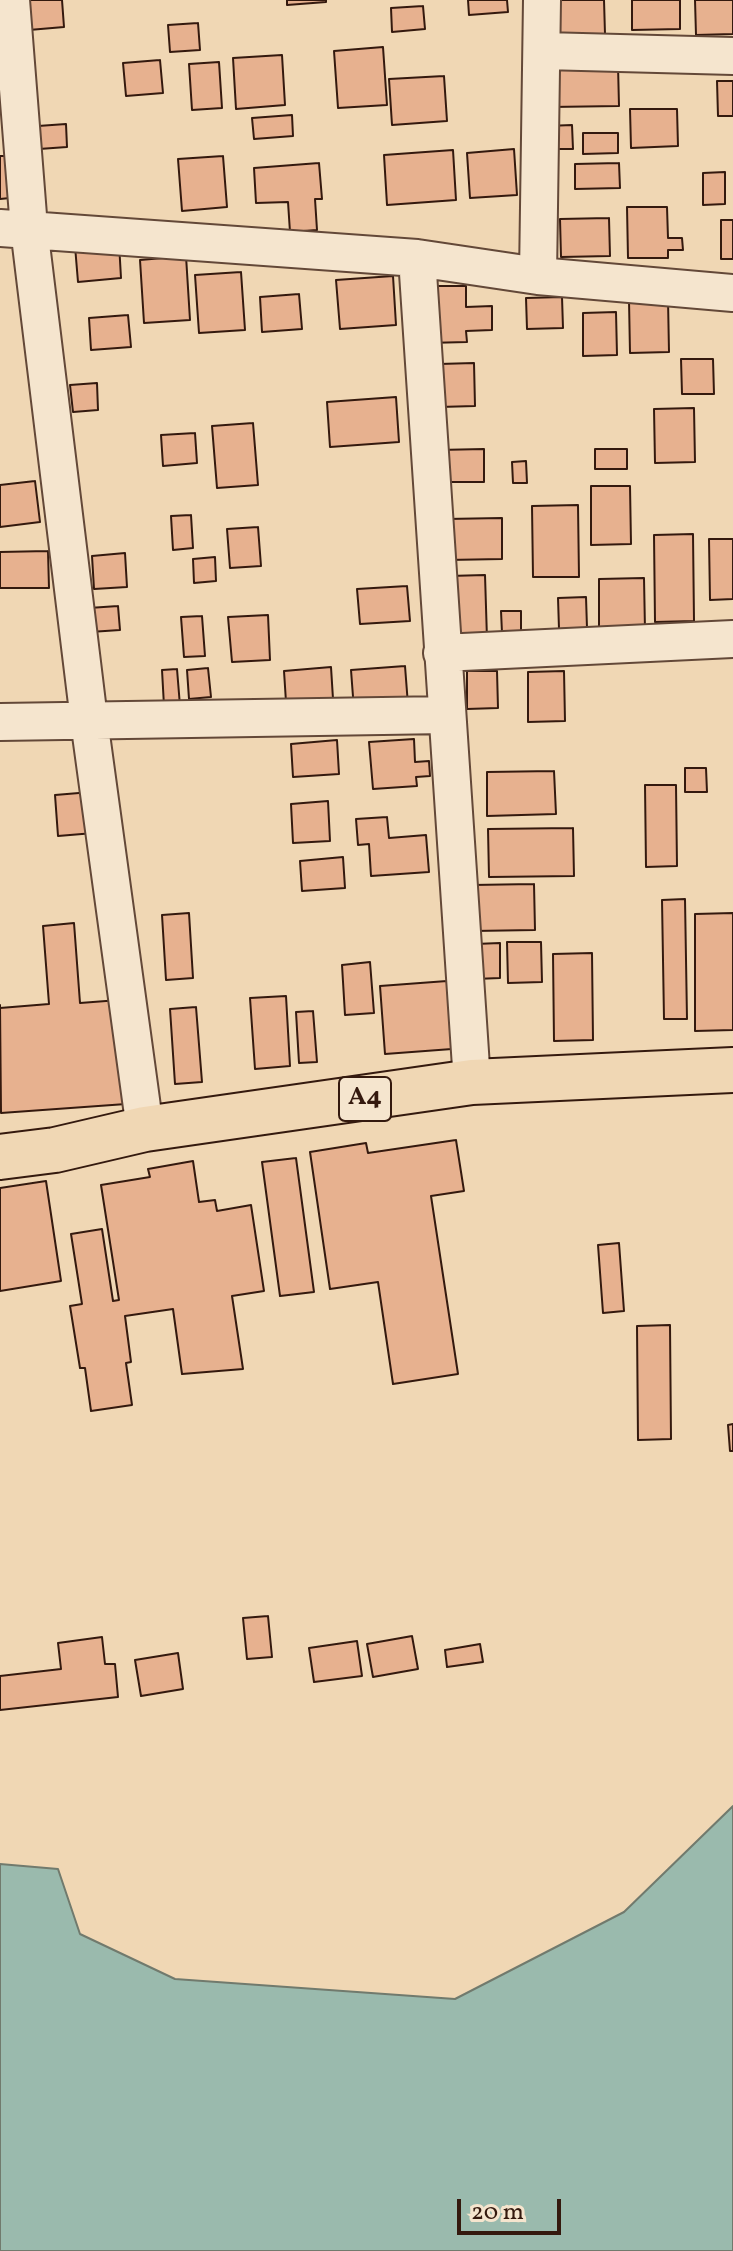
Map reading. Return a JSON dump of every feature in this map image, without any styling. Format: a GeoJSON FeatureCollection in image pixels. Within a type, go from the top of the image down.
{"type":"FeatureCollection","features":[{"type":"Feature","properties":{"kind":"highway","name":"A4"},"geometry":{"type":"LineString","coordinates":[[0,1157],[55,1150],[145,1129],[472,1082],[733,1070]]}},
{"type":"Feature","properties":{"kind":"street"},"geometry":{"type":"LineString","coordinates":[[11,0],[14,228],[89,720],[145,1129]]}},
{"type":"Feature","properties":{"kind":"street"},"geometry":{"type":"LineString","coordinates":[[538,276],[544,51],[542,0]]}},
{"type":"Feature","properties":{"kind":"street"},"geometry":{"type":"LineString","coordinates":[[544,51],[733,56]]}},
{"type":"Feature","properties":{"kind":"street"},"geometry":{"type":"LineString","coordinates":[[14,228],[417,258],[538,276],[733,293]]}},
{"type":"Feature","properties":{"kind":"street"},"geometry":{"type":"LineString","coordinates":[[417,258],[472,1082]]}},
{"type":"Feature","properties":{"kind":"street"},"geometry":{"type":"LineString","coordinates":[[442,653],[733,639]]}},
{"type":"Feature","properties":{"kind":"street"},"geometry":{"type":"LineString","coordinates":[[0,722],[446,715]]}},
{"type":"Feature","properties":{"kind":"shaded area"},"geometry":{"type":"Polygon","coordinates":[[[733,1806],[733,2251],[0,2251],[0,1864],[58,1869],[80,1934],[175,1979],[455,1999],[624,1912],[733,1806]]]}},
{"type":"Feature","properties":{"kind":"building"},"geometry":{"type":"Polygon","coordinates":[[[26,0],[62,0],[64,27],[29,30],[26,0]]]}},
{"type":"Feature","properties":{"kind":"building"},"geometry":{"type":"Polygon","coordinates":[[[287,0],[326,0],[326,2],[287,5],[287,0]]]}},
{"type":"Feature","properties":{"kind":"building"},"geometry":{"type":"Polygon","coordinates":[[[468,0],[507,0],[508,12],[469,15],[468,0]]]}},
{"type":"Feature","properties":{"kind":"building"},"geometry":{"type":"Polygon","coordinates":[[[557,0],[604,0],[605,34],[558,35],[557,0]]]}},
{"type":"Feature","properties":{"kind":"building"},"geometry":{"type":"Polygon","coordinates":[[[632,0],[680,0],[680,29],[632,30],[632,0]]]}},
{"type":"Feature","properties":{"kind":"building"},"geometry":{"type":"Polygon","coordinates":[[[695,0],[733,0],[733,34],[696,35],[695,0]]]}},
{"type":"Feature","properties":{"kind":"building"},"geometry":{"type":"Polygon","coordinates":[[[423,6],[425,29],[392,32],[391,8],[423,6]]]}},
{"type":"Feature","properties":{"kind":"building"},"geometry":{"type":"Polygon","coordinates":[[[198,23],[200,50],[170,52],[168,25],[198,23]]]}},
{"type":"Feature","properties":{"kind":"building"},"geometry":{"type":"Polygon","coordinates":[[[383,47],[387,105],[338,108],[334,51],[383,47]]]}},
{"type":"Feature","properties":{"kind":"building"},"geometry":{"type":"Polygon","coordinates":[[[282,55],[285,105],[236,109],[233,58],[282,55]]]}},
{"type":"Feature","properties":{"kind":"building"},"geometry":{"type":"Polygon","coordinates":[[[160,60],[163,93],[126,96],[123,63],[160,60]]]}},
{"type":"Feature","properties":{"kind":"building"},"geometry":{"type":"Polygon","coordinates":[[[219,62],[222,108],[192,110],[189,64],[219,62]]]}},
{"type":"Feature","properties":{"kind":"building"},"geometry":{"type":"Polygon","coordinates":[[[549,65],[618,65],[619,106],[550,107],[549,65]]]}},
{"type":"Feature","properties":{"kind":"building"},"geometry":{"type":"Polygon","coordinates":[[[444,76],[447,121],[392,125],[389,79],[444,76]]]}},
{"type":"Feature","properties":{"kind":"building"},"geometry":{"type":"Polygon","coordinates":[[[717,81],[733,81],[733,116],[718,116],[717,81]]]}},
{"type":"Feature","properties":{"kind":"building"},"geometry":{"type":"Polygon","coordinates":[[[630,109],[677,109],[678,146],[631,148],[630,109]]]}},
{"type":"Feature","properties":{"kind":"building"},"geometry":{"type":"Polygon","coordinates":[[[292,115],[293,136],[254,139],[252,118],[292,115]]]}},
{"type":"Feature","properties":{"kind":"building"},"geometry":{"type":"Polygon","coordinates":[[[66,124],[67,147],[39,149],[38,126],[66,124]]]}},
{"type":"Feature","properties":{"kind":"building"},"geometry":{"type":"Polygon","coordinates":[[[572,125],[573,149],[548,149],[547,126],[572,125]]]}},
{"type":"Feature","properties":{"kind":"building"},"geometry":{"type":"Polygon","coordinates":[[[583,133],[618,133],[618,153],[583,154],[583,133]]]}},
{"type":"Feature","properties":{"kind":"building"},"geometry":{"type":"Polygon","coordinates":[[[514,149],[517,195],[470,198],[467,153],[514,149]]]}},
{"type":"Feature","properties":{"kind":"building"},"geometry":{"type":"Polygon","coordinates":[[[453,150],[456,200],[387,205],[384,155],[453,150]]]}},
{"type":"Feature","properties":{"kind":"building"},"geometry":{"type":"Polygon","coordinates":[[[0,156],[7,156],[10,198],[0,199],[0,156]]]}},
{"type":"Feature","properties":{"kind":"building"},"geometry":{"type":"Polygon","coordinates":[[[223,156],[227,207],[182,211],[178,159],[223,156]]]}},
{"type":"Feature","properties":{"kind":"building"},"geometry":{"type":"Polygon","coordinates":[[[319,163],[322,199],[315,199],[317,230],[290,232],[288,202],[256,203],[254,168],[319,163]]]}},
{"type":"Feature","properties":{"kind":"building"},"geometry":{"type":"Polygon","coordinates":[[[619,163],[620,188],[575,189],[575,164],[619,163]]]}},
{"type":"Feature","properties":{"kind":"building"},"geometry":{"type":"Polygon","coordinates":[[[725,172],[725,204],[703,205],[703,173],[725,172]]]}},
{"type":"Feature","properties":{"kind":"building"},"geometry":{"type":"Polygon","coordinates":[[[627,207],[667,207],[668,238],[682,238],[683,250],[668,250],[668,258],[628,258],[627,207]]]}},
{"type":"Feature","properties":{"kind":"building"},"geometry":{"type":"Polygon","coordinates":[[[609,218],[610,256],[561,257],[560,219],[609,218]]]}},
{"type":"Feature","properties":{"kind":"building"},"geometry":{"type":"Polygon","coordinates":[[[721,220],[733,220],[733,259],[721,259],[721,220]]]}},
{"type":"Feature","properties":{"kind":"building"},"geometry":{"type":"Polygon","coordinates":[[[119,243],[121,278],[78,282],[75,246],[119,243]]]}},
{"type":"Feature","properties":{"kind":"building"},"geometry":{"type":"Polygon","coordinates":[[[186,256],[190,320],[144,323],[140,260],[186,256]]]}},
{"type":"Feature","properties":{"kind":"building"},"geometry":{"type":"Polygon","coordinates":[[[241,272],[245,330],[199,333],[195,275],[241,272]]]}},
{"type":"Feature","properties":{"kind":"building"},"geometry":{"type":"Polygon","coordinates":[[[393,276],[396,325],[340,329],[336,280],[393,276]]]}},
{"type":"Feature","properties":{"kind":"building"},"geometry":{"type":"Polygon","coordinates":[[[426,286],[466,286],[466,307],[492,306],[492,330],[466,331],[467,342],[427,343],[426,286]]]}},
{"type":"Feature","properties":{"kind":"building"},"geometry":{"type":"Polygon","coordinates":[[[299,294],[302,329],[262,332],[260,297],[299,294]]]}},
{"type":"Feature","properties":{"kind":"building"},"geometry":{"type":"Polygon","coordinates":[[[562,297],[563,328],[527,329],[526,298],[562,297]]]}},
{"type":"Feature","properties":{"kind":"building"},"geometry":{"type":"Polygon","coordinates":[[[668,299],[669,352],[630,353],[629,300],[668,299]]]}},
{"type":"Feature","properties":{"kind":"building"},"geometry":{"type":"Polygon","coordinates":[[[616,312],[617,355],[583,356],[583,313],[616,312]]]}},
{"type":"Feature","properties":{"kind":"building"},"geometry":{"type":"Polygon","coordinates":[[[128,315],[131,347],[91,350],[89,318],[128,315]]]}},
{"type":"Feature","properties":{"kind":"building"},"geometry":{"type":"Polygon","coordinates":[[[681,359],[713,359],[714,394],[682,394],[681,359]]]}},
{"type":"Feature","properties":{"kind":"building"},"geometry":{"type":"Polygon","coordinates":[[[474,363],[475,406],[439,407],[439,364],[474,363]]]}},
{"type":"Feature","properties":{"kind":"building"},"geometry":{"type":"Polygon","coordinates":[[[97,383],[98,410],[73,412],[70,385],[97,383]]]}},
{"type":"Feature","properties":{"kind":"building"},"geometry":{"type":"Polygon","coordinates":[[[396,397],[399,442],[330,447],[327,402],[396,397]]]}},
{"type":"Feature","properties":{"kind":"building"},"geometry":{"type":"Polygon","coordinates":[[[694,408],[695,462],[655,463],[654,409],[694,408]]]}},
{"type":"Feature","properties":{"kind":"building"},"geometry":{"type":"Polygon","coordinates":[[[253,423],[258,485],[217,488],[212,426],[253,423]]]}},
{"type":"Feature","properties":{"kind":"building"},"geometry":{"type":"Polygon","coordinates":[[[195,433],[197,463],[163,466],[161,435],[195,433]]]}},
{"type":"Feature","properties":{"kind":"building"},"geometry":{"type":"Polygon","coordinates":[[[484,449],[484,482],[439,482],[438,450],[484,449]]]}},
{"type":"Feature","properties":{"kind":"building"},"geometry":{"type":"Polygon","coordinates":[[[595,449],[627,449],[627,469],[595,469],[595,449]]]}},
{"type":"Feature","properties":{"kind":"building"},"geometry":{"type":"Polygon","coordinates":[[[526,461],[527,483],[513,483],[512,462],[526,461]]]}},
{"type":"Feature","properties":{"kind":"building"},"geometry":{"type":"Polygon","coordinates":[[[35,481],[40,522],[0,527],[0,485],[35,481]]]}},
{"type":"Feature","properties":{"kind":"building"},"geometry":{"type":"Polygon","coordinates":[[[591,486],[630,486],[631,544],[591,545],[591,486]]]}},
{"type":"Feature","properties":{"kind":"building"},"geometry":{"type":"Polygon","coordinates":[[[578,505],[579,577],[533,577],[532,506],[578,505]]]}},
{"type":"Feature","properties":{"kind":"building"},"geometry":{"type":"Polygon","coordinates":[[[191,515],[193,548],[173,550],[171,516],[191,515]]]}},
{"type":"Feature","properties":{"kind":"building"},"geometry":{"type":"Polygon","coordinates":[[[502,518],[502,559],[447,560],[446,519],[502,518]]]}},
{"type":"Feature","properties":{"kind":"building"},"geometry":{"type":"Polygon","coordinates":[[[258,527],[261,566],[230,568],[227,529],[258,527]]]}},
{"type":"Feature","properties":{"kind":"building"},"geometry":{"type":"Polygon","coordinates":[[[693,534],[694,621],[655,622],[654,535],[693,534]]]}},
{"type":"Feature","properties":{"kind":"building"},"geometry":{"type":"Polygon","coordinates":[[[709,539],[733,539],[733,599],[710,600],[709,539]]]}},
{"type":"Feature","properties":{"kind":"building"},"geometry":{"type":"Polygon","coordinates":[[[48,551],[49,588],[0,588],[0,552],[48,551]]]}},
{"type":"Feature","properties":{"kind":"building"},"geometry":{"type":"Polygon","coordinates":[[[125,553],[127,587],[94,589],[92,556],[125,553]]]}},
{"type":"Feature","properties":{"kind":"building"},"geometry":{"type":"Polygon","coordinates":[[[215,557],[216,581],[194,583],[193,559],[215,557]]]}},
{"type":"Feature","properties":{"kind":"building"},"geometry":{"type":"Polygon","coordinates":[[[485,575],[487,639],[450,640],[449,576],[485,575]]]}},
{"type":"Feature","properties":{"kind":"building"},"geometry":{"type":"Polygon","coordinates":[[[644,578],[645,630],[599,631],[599,579],[644,578]]]}},
{"type":"Feature","properties":{"kind":"building"},"geometry":{"type":"Polygon","coordinates":[[[407,586],[410,621],[360,624],[357,589],[407,586]]]}},
{"type":"Feature","properties":{"kind":"building"},"geometry":{"type":"Polygon","coordinates":[[[586,597],[587,628],[559,629],[558,598],[586,597]]]}},
{"type":"Feature","properties":{"kind":"building"},"geometry":{"type":"Polygon","coordinates":[[[118,606],[120,630],[90,632],[89,608],[118,606]]]}},
{"type":"Feature","properties":{"kind":"building"},"geometry":{"type":"Polygon","coordinates":[[[501,611],[521,611],[521,633],[502,633],[501,611]]]}},
{"type":"Feature","properties":{"kind":"building"},"geometry":{"type":"Polygon","coordinates":[[[268,615],[270,660],[232,662],[228,617],[268,615]]]}},
{"type":"Feature","properties":{"kind":"building"},"geometry":{"type":"Polygon","coordinates":[[[202,616],[205,656],[184,657],[181,617],[202,616]]]}},
{"type":"Feature","properties":{"kind":"building"},"geometry":{"type":"Polygon","coordinates":[[[405,666],[408,705],[354,710],[351,670],[405,666]]]}},
{"type":"Feature","properties":{"kind":"building"},"geometry":{"type":"Polygon","coordinates":[[[331,667],[333,699],[286,702],[284,671],[331,667]]]}},
{"type":"Feature","properties":{"kind":"building"},"geometry":{"type":"Polygon","coordinates":[[[208,668],[211,697],[189,699],[187,670],[208,668]]]}},
{"type":"Feature","properties":{"kind":"building"},"geometry":{"type":"Polygon","coordinates":[[[177,669],[180,706],[164,706],[162,670],[177,669]]]}},
{"type":"Feature","properties":{"kind":"building"},"geometry":{"type":"Polygon","coordinates":[[[467,671],[497,671],[498,708],[467,709],[467,671]]]}},
{"type":"Feature","properties":{"kind":"building"},"geometry":{"type":"Polygon","coordinates":[[[564,671],[565,721],[528,722],[528,672],[564,671]]]}},
{"type":"Feature","properties":{"kind":"building"},"geometry":{"type":"Polygon","coordinates":[[[414,739],[415,762],[429,761],[430,776],[416,777],[417,786],[373,789],[369,742],[414,739]]]}},
{"type":"Feature","properties":{"kind":"building"},"geometry":{"type":"Polygon","coordinates":[[[337,740],[339,774],[293,777],[291,744],[337,740]]]}},
{"type":"Feature","properties":{"kind":"building"},"geometry":{"type":"Polygon","coordinates":[[[685,768],[706,768],[707,792],[685,792],[685,768]]]}},
{"type":"Feature","properties":{"kind":"building"},"geometry":{"type":"Polygon","coordinates":[[[554,771],[556,814],[487,816],[487,772],[554,771]]]}},
{"type":"Feature","properties":{"kind":"building"},"geometry":{"type":"Polygon","coordinates":[[[645,785],[676,785],[677,866],[646,867],[645,785]]]}},
{"type":"Feature","properties":{"kind":"building"},"geometry":{"type":"Polygon","coordinates":[[[91,792],[94,833],[58,836],[55,795],[91,792]]]}},
{"type":"Feature","properties":{"kind":"building"},"geometry":{"type":"Polygon","coordinates":[[[328,801],[330,841],[293,843],[291,804],[328,801]]]}},
{"type":"Feature","properties":{"kind":"building"},"geometry":{"type":"Polygon","coordinates":[[[387,817],[389,838],[426,835],[429,872],[371,876],[369,844],[358,845],[356,819],[387,817]]]}},
{"type":"Feature","properties":{"kind":"building"},"geometry":{"type":"Polygon","coordinates":[[[573,828],[574,876],[489,877],[488,829],[573,828]]]}},
{"type":"Feature","properties":{"kind":"building"},"geometry":{"type":"Polygon","coordinates":[[[343,857],[345,888],[302,891],[300,861],[343,857]]]}},
{"type":"Feature","properties":{"kind":"building"},"geometry":{"type":"Polygon","coordinates":[[[534,884],[535,930],[473,931],[472,885],[534,884]]]}},
{"type":"Feature","properties":{"kind":"building"},"geometry":{"type":"Polygon","coordinates":[[[685,899],[687,1019],[664,1019],[662,900],[685,899]]]}},
{"type":"Feature","properties":{"kind":"building"},"geometry":{"type":"Polygon","coordinates":[[[189,913],[193,978],[166,980],[162,915],[189,913]]]}},
{"type":"Feature","properties":{"kind":"building"},"geometry":{"type":"Polygon","coordinates":[[[733,913],[733,1030],[695,1031],[695,914],[733,913]]]}},
{"type":"Feature","properties":{"kind":"building"},"geometry":{"type":"Polygon","coordinates":[[[74,923],[80,1003],[119,1000],[126,1104],[1,1113],[0,1008],[49,1004],[43,926],[74,923]]]}},
{"type":"Feature","properties":{"kind":"building"},"geometry":{"type":"Polygon","coordinates":[[[507,942],[541,942],[542,982],[508,983],[507,942]]]}},
{"type":"Feature","properties":{"kind":"building"},"geometry":{"type":"Polygon","coordinates":[[[500,943],[500,978],[475,979],[475,944],[500,943]]]}},
{"type":"Feature","properties":{"kind":"building"},"geometry":{"type":"Polygon","coordinates":[[[592,953],[593,1040],[554,1041],[553,954],[592,953]]]}},
{"type":"Feature","properties":{"kind":"building"},"geometry":{"type":"Polygon","coordinates":[[[370,962],[374,1013],[345,1015],[342,965],[370,962]]]}},
{"type":"Feature","properties":{"kind":"building"},"geometry":{"type":"Polygon","coordinates":[[[447,981],[452,1049],[385,1054],[380,986],[447,981]]]}},
{"type":"Feature","properties":{"kind":"building"},"geometry":{"type":"Polygon","coordinates":[[[286,996],[290,1066],[255,1069],[250,998],[286,996]]]}},
{"type":"Feature","properties":{"kind":"building"},"geometry":{"type":"Polygon","coordinates":[[[196,1007],[202,1082],[175,1084],[170,1009],[196,1007]]]}},
{"type":"Feature","properties":{"kind":"building"},"geometry":{"type":"Polygon","coordinates":[[[313,1011],[317,1062],[299,1063],[296,1012],[313,1011]]]}},
{"type":"Feature","properties":{"kind":"building"},"geometry":{"type":"Polygon","coordinates":[[[456,1140],[464,1191],[431,1196],[458,1374],[393,1384],[378,1282],[330,1289],[310,1152],[366,1143],[368,1153],[456,1140]]]}},
{"type":"Feature","properties":{"kind":"building"},"geometry":{"type":"Polygon","coordinates":[[[296,1158],[314,1292],[280,1296],[262,1162],[296,1158]]]}},
{"type":"Feature","properties":{"kind":"building"},"geometry":{"type":"Polygon","coordinates":[[[193,1161],[199,1202],[215,1200],[217,1211],[251,1205],[264,1291],[232,1296],[243,1369],[182,1374],[173,1309],[125,1316],[131,1362],[126,1363],[132,1405],[91,1411],[85,1368],[80,1368],[70,1306],[82,1304],[71,1234],[102,1229],[113,1301],[119,1300],[101,1185],[150,1177],[148,1169],[193,1161]]]}},
{"type":"Feature","properties":{"kind":"building"},"geometry":{"type":"Polygon","coordinates":[[[46,1181],[61,1281],[0,1291],[0,1188],[46,1181]]]}},
{"type":"Feature","properties":{"kind":"building"},"geometry":{"type":"Polygon","coordinates":[[[619,1243],[624,1311],[603,1313],[598,1245],[619,1243]]]}},
{"type":"Feature","properties":{"kind":"building"},"geometry":{"type":"Polygon","coordinates":[[[670,1325],[671,1439],[638,1440],[637,1326],[670,1325]]]}},
{"type":"Feature","properties":{"kind":"building"},"geometry":{"type":"Polygon","coordinates":[[[733,1424],[733,1451],[730,1451],[728,1425],[733,1424]]]}},
{"type":"Feature","properties":{"kind":"building"},"geometry":{"type":"Polygon","coordinates":[[[268,1616],[272,1657],[247,1659],[243,1618],[268,1616]]]}},
{"type":"Feature","properties":{"kind":"building"},"geometry":{"type":"Polygon","coordinates":[[[412,1636],[418,1669],[373,1677],[367,1644],[412,1636]]]}},
{"type":"Feature","properties":{"kind":"building"},"geometry":{"type":"Polygon","coordinates":[[[102,1637],[105,1664],[115,1664],[118,1697],[0,1710],[0,1676],[61,1669],[58,1643],[102,1637]]]}},
{"type":"Feature","properties":{"kind":"building"},"geometry":{"type":"Polygon","coordinates":[[[357,1641],[362,1676],[314,1682],[309,1648],[357,1641]]]}},
{"type":"Feature","properties":{"kind":"building"},"geometry":{"type":"Polygon","coordinates":[[[480,1644],[483,1662],[447,1667],[445,1650],[480,1644]]]}},
{"type":"Feature","properties":{"kind":"building"},"geometry":{"type":"Polygon","coordinates":[[[178,1653],[183,1689],[141,1696],[135,1660],[178,1653]]]}}]}
